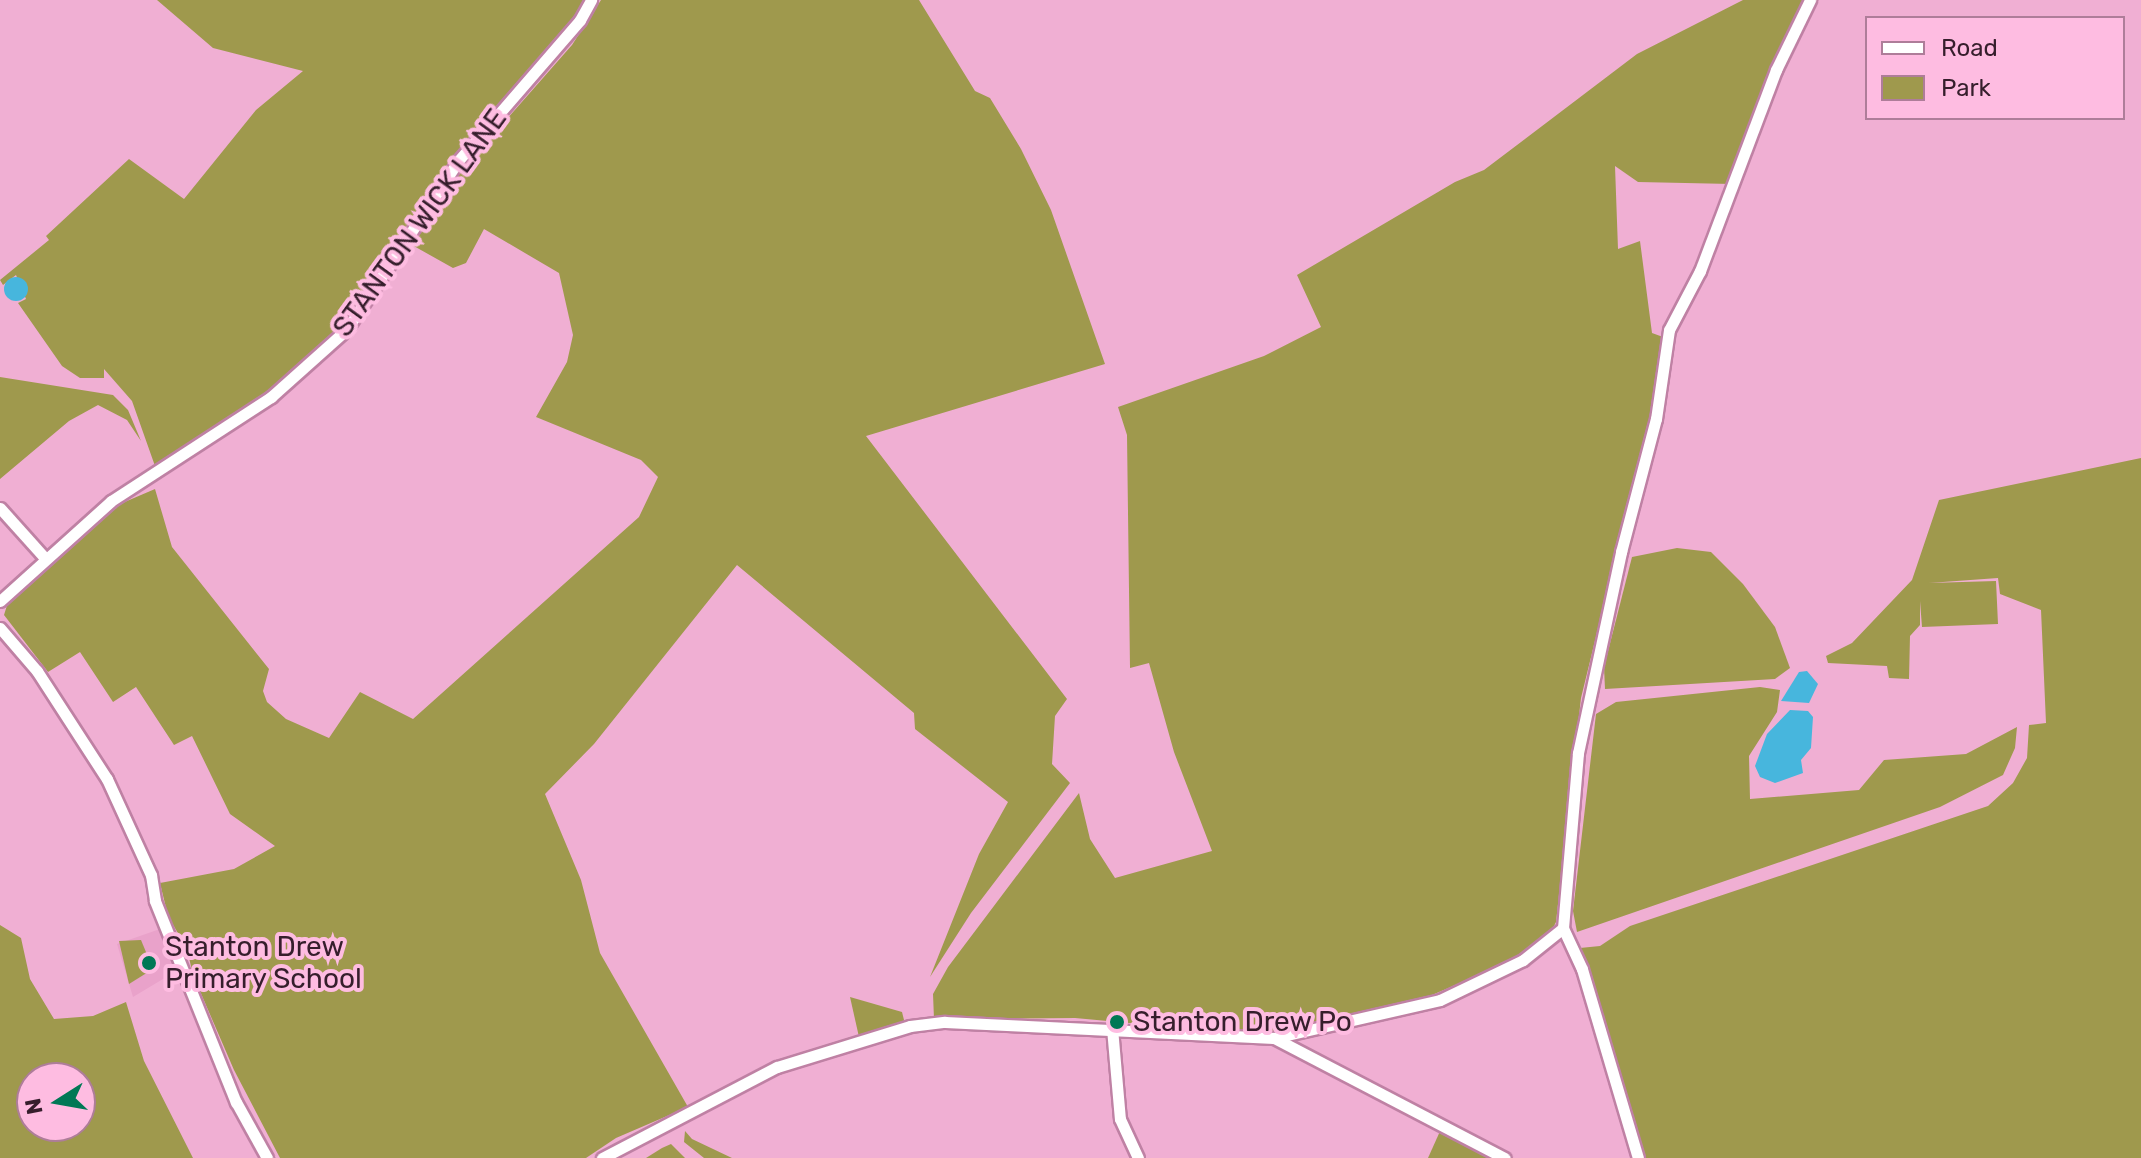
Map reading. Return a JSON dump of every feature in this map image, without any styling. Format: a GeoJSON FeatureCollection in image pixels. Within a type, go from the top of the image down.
{"type":"FeatureCollection","features":[{"type":"Feature","properties":{"kind":"street","name":"STANTON WICK LANE"},"geometry":{"type":"LineString","coordinates":[[0,601],[44,557],[111,501],[271,397],[347,329],[458,161],[580,20],[591,0]]}},
{"type":"Feature","properties":{"kind":"street"},"geometry":{"type":"LineString","coordinates":[[1638,1158],[1582,969],[1563,928],[1578,753],[1621,552],[1656,419],[1669,330],[1700,271],[1772,80],[1810,0]]}},
{"type":"Feature","properties":{"kind":"street"},"geometry":{"type":"LineString","coordinates":[[0,508],[44,557]]}},
{"type":"Feature","properties":{"kind":"street"},"geometry":{"type":"LineString","coordinates":[[0,628],[37,671],[107,779],[151,875],[155,901],[236,1102],[267,1158]]}},
{"type":"Feature","properties":{"kind":"street"},"geometry":{"type":"LineString","coordinates":[[602,1158],[777,1067],[910,1026],[1112,1028],[1274,1038],[1440,1000],[1523,960],[1563,928]]}},
{"type":"Feature","properties":{"kind":"street"},"geometry":{"type":"LineString","coordinates":[[1112,1028],[1120,1119],[1138,1158]]}},
{"type":"Feature","properties":{"kind":"street"},"geometry":{"type":"LineString","coordinates":[[1274,1038],[1505,1158]]}},
{"type":"Feature","properties":{"kind":"shaded area","name":"Stanton Drew Primary School"},"geometry":{"type":"Polygon","coordinates":[[[160,929],[178,970],[133,997],[117,944],[160,929]]]}},
{"type":"Feature","properties":{"kind":"green space"},"geometry":{"type":"Polygon","coordinates":[[[157,0],[587,0],[574,22],[451,161],[341,329],[269,392],[155,466],[132,401],[104,369],[104,378],[80,378],[62,366],[18,303],[26,299],[16,275],[3,285],[0,280],[49,240],[46,236],[129,159],[184,199],[256,110],[303,71],[213,48],[157,0]]]}},
{"type":"Feature","properties":{"kind":"green space"},"geometry":{"type":"Polygon","coordinates":[[[601,0],[919,0],[975,91],[990,98],[1021,149],[1051,210],[1105,364],[866,436],[1067,699],[1055,716],[1052,764],[1070,783],[971,913],[930,977],[979,854],[1008,802],[915,729],[914,713],[737,565],[594,744],[545,794],[581,880],[600,953],[688,1107],[616,1138],[586,1158],[280,1158],[234,1070],[193,975],[187,949],[168,916],[160,883],[234,869],[275,846],[230,814],[192,736],[174,745],[136,687],[113,702],[80,652],[48,672],[4,615],[9,599],[120,504],[155,489],[172,547],[269,669],[263,691],[267,702],[286,719],[329,738],[360,692],[413,719],[639,517],[658,477],[641,460],[536,417],[567,362],[573,335],[559,273],[484,229],[466,263],[453,268],[412,245],[462,170],[572,45],[601,0]]]}},
{"type":"Feature","properties":{"kind":"green space"},"geometry":{"type":"Polygon","coordinates":[[[1743,0],[1803,0],[1769,73],[1732,184],[1638,182],[1615,166],[1618,249],[1640,241],[1652,333],[1663,337],[1649,420],[1581,698],[1556,922],[1549,936],[1509,962],[1432,995],[1291,1031],[1260,1035],[1075,1018],[934,1019],[933,994],[948,967],[1079,793],[1090,839],[1115,878],[1212,851],[1174,752],[1149,663],[1130,668],[1127,435],[1118,407],[1264,356],[1321,327],[1297,275],[1455,182],[1484,170],[1637,54],[1743,0]]]}},
{"type":"Feature","properties":{"kind":"green space"},"geometry":{"type":"Polygon","coordinates":[[[0,377],[113,395],[128,410],[141,441],[127,420],[98,405],[69,421],[0,479],[0,377]]]}},
{"type":"Feature","properties":{"kind":"green space"},"geometry":{"type":"Polygon","coordinates":[[[2141,458],[2141,1158],[1643,1158],[1580,948],[1600,946],[1630,926],[1988,806],[2013,783],[2027,758],[2029,725],[2046,723],[2041,610],[2000,594],[1998,578],[1929,583],[1996,581],[1998,624],[1922,627],[1920,601],[1920,625],[1910,636],[1909,679],[1889,678],[1887,666],[1828,663],[1826,656],[1852,643],[1912,580],[1939,500],[2141,458]]]}},
{"type":"Feature","properties":{"kind":"green space"},"geometry":{"type":"Polygon","coordinates":[[[1677,548],[1711,552],[1743,584],[1775,627],[1790,668],[1775,679],[1605,689],[1604,667],[1632,557],[1677,548]]]}},
{"type":"Feature","properties":{"kind":"green space"},"geometry":{"type":"Polygon","coordinates":[[[1760,687],[1780,690],[1777,712],[1749,756],[1750,799],[1859,790],[1884,760],[1966,754],[2017,727],[2015,748],[2003,775],[1940,807],[1577,932],[1573,911],[1596,714],[1616,702],[1760,687]]]}},
{"type":"Feature","properties":{"kind":"green space"},"geometry":{"type":"Polygon","coordinates":[[[0,925],[21,938],[30,979],[54,1019],[93,1016],[126,1002],[144,1061],[193,1158],[0,1158],[0,925]]]}},
{"type":"Feature","properties":{"kind":"green space"},"geometry":{"type":"Polygon","coordinates":[[[141,940],[153,969],[129,984],[119,941],[141,940]]]}},
{"type":"Feature","properties":{"kind":"green space"},"geometry":{"type":"Polygon","coordinates":[[[850,997],[902,1012],[905,1024],[859,1037],[850,997]]]}},
{"type":"Feature","properties":{"kind":"green space"},"geometry":{"type":"Polygon","coordinates":[[[1441,1129],[1495,1158],[1428,1158],[1441,1129]]]}},
{"type":"Feature","properties":{"kind":"green space"},"geometry":{"type":"Polygon","coordinates":[[[685,1131],[692,1139],[732,1158],[704,1158],[684,1142],[685,1131]]]}},
{"type":"Feature","properties":{"kind":"green space"},"geometry":{"type":"Polygon","coordinates":[[[671,1144],[685,1158],[646,1158],[662,1148],[671,1144]]]}},
{"type":"Feature","properties":{"kind":"water"},"geometry":{"type":"Polygon","coordinates":[[[16,277],[27,284],[28,289],[21,300],[16,301],[5,294],[4,289],[11,278],[16,277]]]}},
{"type":"Feature","properties":{"kind":"water"},"geometry":{"type":"Polygon","coordinates":[[[1807,671],[1818,684],[1809,703],[1781,701],[1799,672],[1807,671]]]}},
{"type":"Feature","properties":{"kind":"water"},"geometry":{"type":"Polygon","coordinates":[[[1790,710],[1808,711],[1813,717],[1811,748],[1801,760],[1803,773],[1775,783],[1760,777],[1755,766],[1767,734],[1790,710]]]}},
{"type":"Feature","properties":{"kind":"place","name":"Stanton Drew Primary School"},"geometry":{"type":"Point","coordinates":[149,963]}},
{"type":"Feature","properties":{"kind":"place","name":"Stanton Drew Po"},"geometry":{"type":"Point","coordinates":[1117,1022]}}]}
